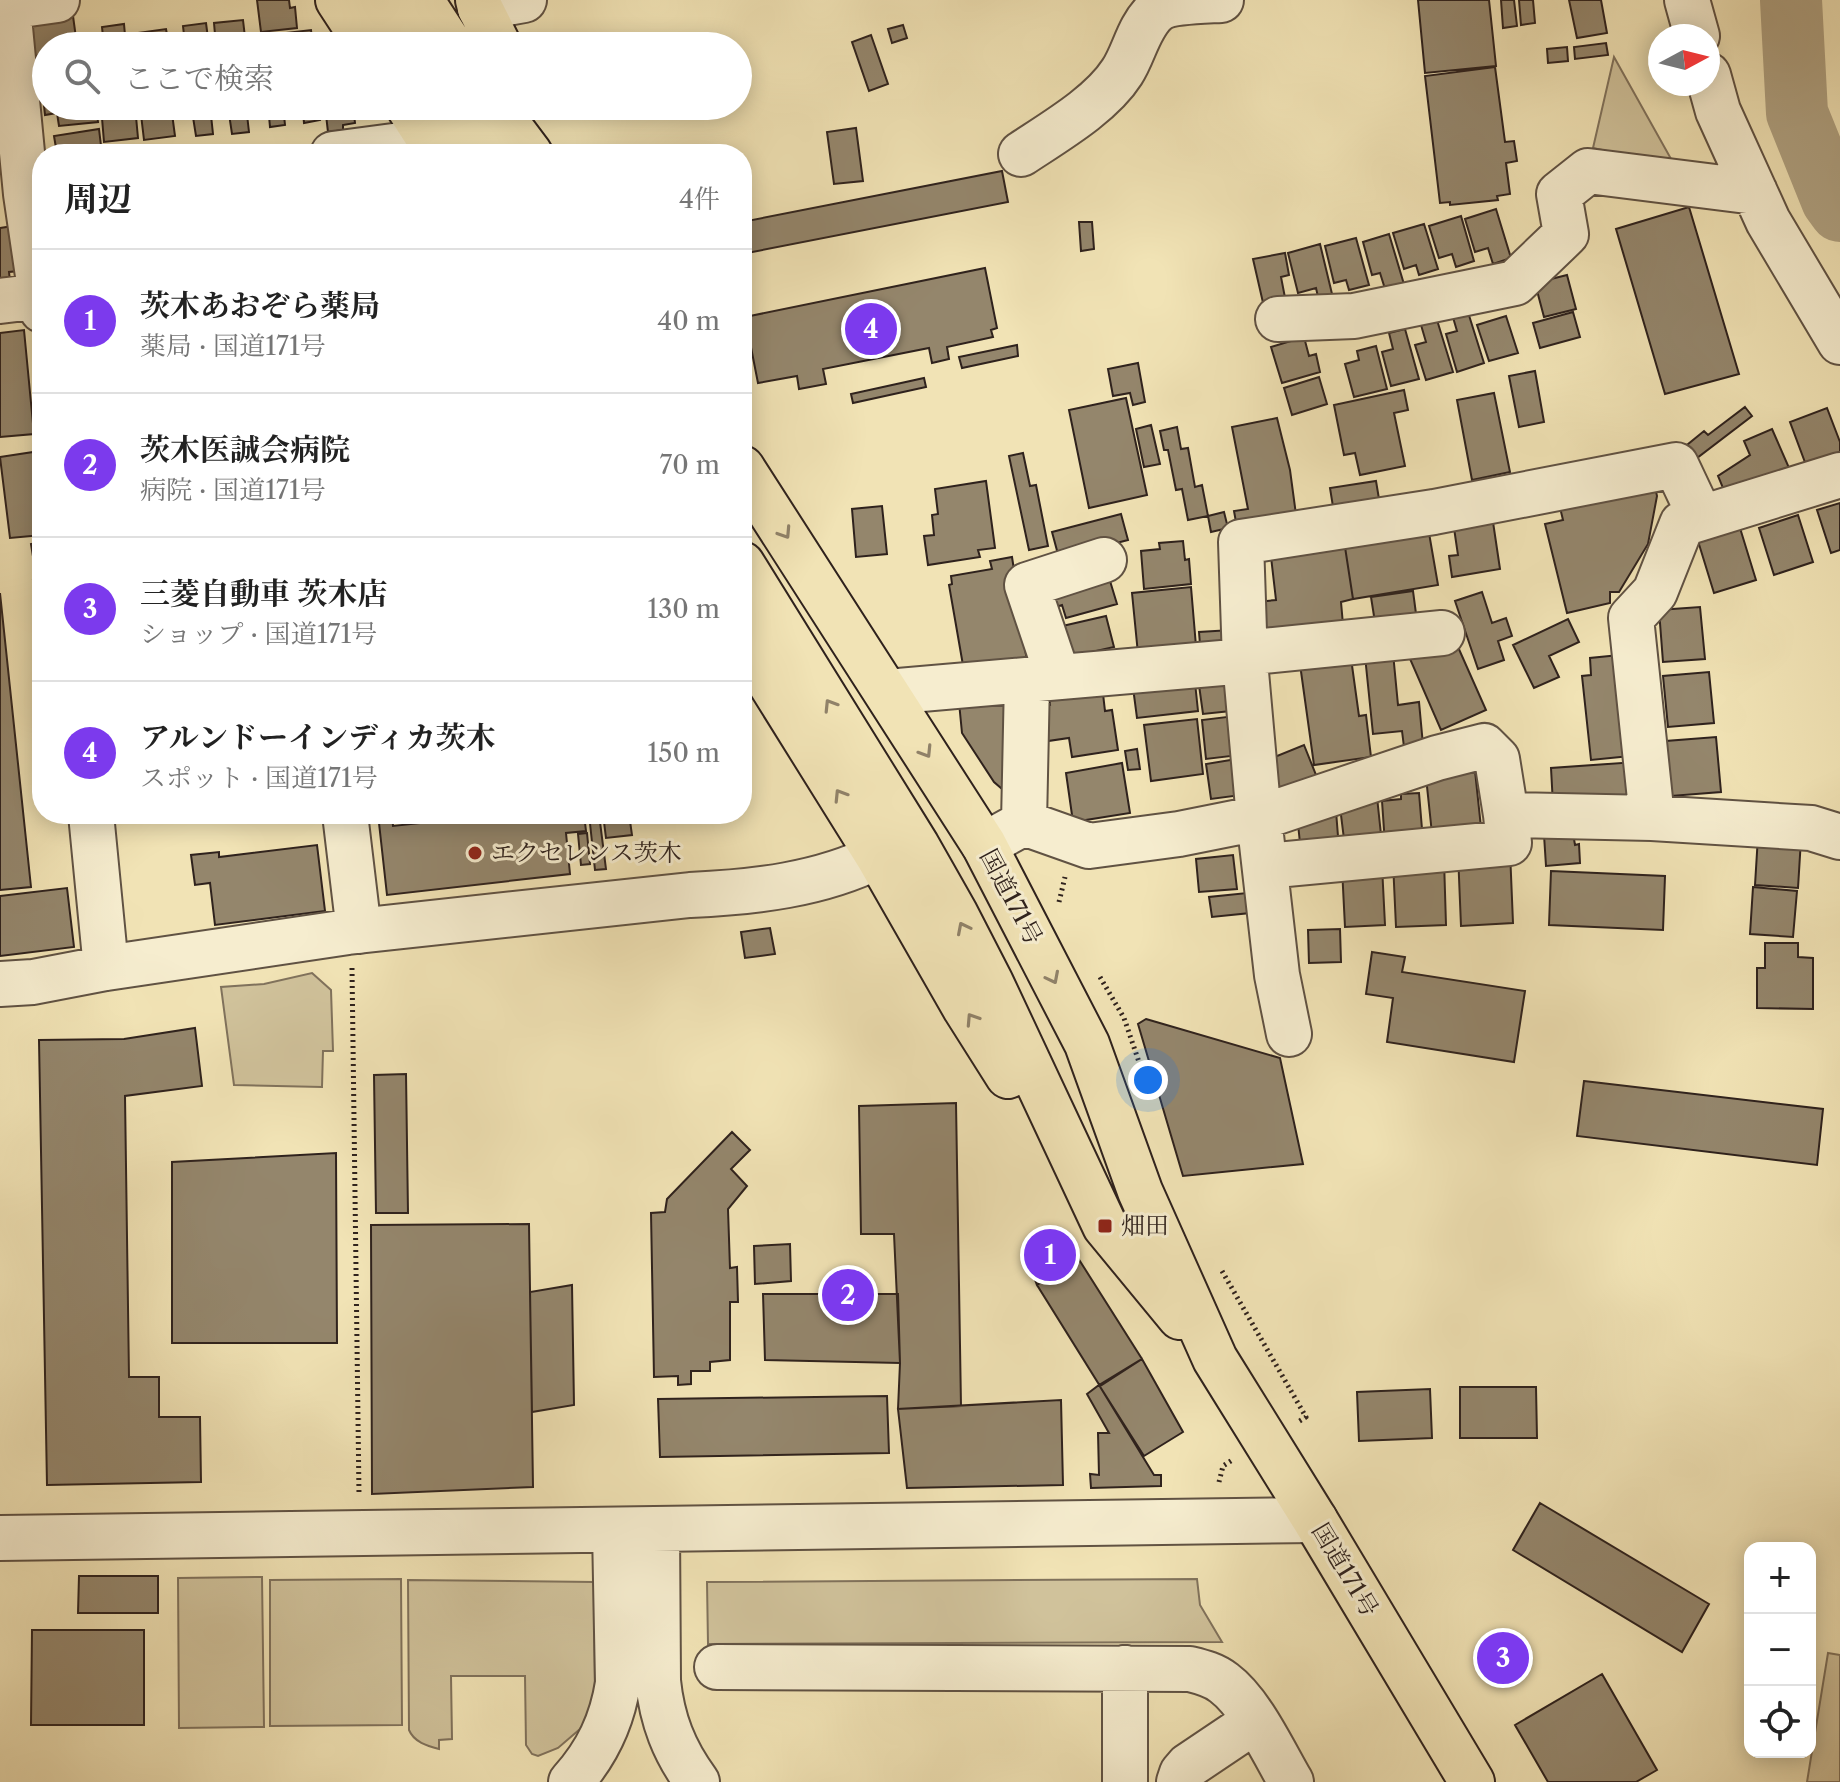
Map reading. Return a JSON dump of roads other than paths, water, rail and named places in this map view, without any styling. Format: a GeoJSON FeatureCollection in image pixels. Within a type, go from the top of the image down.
{"type":"FeatureCollection","features":[{"type":"Feature","properties":{"kind":"highway"},"geometry":{"type":"LineString","coordinates":[[338,0],[359,32]]}},
{"type":"Feature","properties":{"kind":"highway"},"geometry":{"type":"LineString","coordinates":[[382,0],[402,32]]}},
{"type":"Feature","properties":{"kind":"highway"},"geometry":{"type":"LineString","coordinates":[[412,0],[424,32]]}},
{"type":"Feature","properties":{"kind":"highway"},"geometry":{"type":"LineString","coordinates":[[421,0],[442,32]]}},
{"type":"Feature","properties":{"kind":"highway"},"geometry":{"type":"LineString","coordinates":[[536,120],[547,144]]}},
{"type":"Feature","properties":{"kind":"highway"},"geometry":{"type":"LineString","coordinates":[[452,125],[503,144]]}},
{"type":"Feature","properties":{"kind":"highway","name":"国道171号"},"geometry":{"type":"LineString","coordinates":[[752,483],[984,845],[1087,1044],[1140,1191],[1215,1359]]}},
{"type":"Feature","properties":{"kind":"highway","name":"国道171号"},"geometry":{"type":"LineString","coordinates":[[752,580],[910,834],[955,913],[1105,1226],[1215,1359],[1472,1782]]}},
{"type":"Feature","properties":{"kind":"highway"},"geometry":{"type":"LineString","coordinates":[[752,654],[878,856],[965,1008],[1105,1226]]}},
{"type":"Feature","properties":{"kind":"street"},"geometry":{"type":"LineString","coordinates":[[32,286],[4,7],[57,0]]}},
{"type":"Feature","properties":{"kind":"street"},"geometry":{"type":"LineString","coordinates":[[486,18],[524,0]]}},
{"type":"Feature","properties":{"kind":"street"},"geometry":{"type":"LineString","coordinates":[[1021,154],[1090,107],[1122,73],[1143,30],[1157,11],[1189,1],[1221,0]]}},
{"type":"Feature","properties":{"kind":"street"},"geometry":{"type":"LineString","coordinates":[[1687,0],[1694,24]]}},
{"type":"Feature","properties":{"kind":"street"},"geometry":{"type":"LineString","coordinates":[[1714,96],[1768,221],[1840,342]]}},
{"type":"Feature","properties":{"kind":"street"},"geometry":{"type":"LineString","coordinates":[[374,144],[452,125]]}},
{"type":"Feature","properties":{"kind":"street"},"geometry":{"type":"LineString","coordinates":[[1278,319],[1354,316],[1515,283],[1566,234],[1559,194],[1588,171],[1755,192]]}},
{"type":"Feature","properties":{"kind":"street"},"geometry":{"type":"LineString","coordinates":[[1289,1034],[1277,975],[1259,818],[1244,657],[1241,542],[1434,512],[1676,465],[1701,518]]}},
{"type":"Feature","properties":{"kind":"street"},"geometry":{"type":"LineString","coordinates":[[1652,818],[1631,618],[1655,592],[1682,524],[1840,475]]}},
{"type":"Feature","properties":{"kind":"street"},"geometry":{"type":"LineString","coordinates":[[1024,823],[1043,678],[1027,585],[1104,560]]}},
{"type":"Feature","properties":{"kind":"street"},"geometry":{"type":"LineString","coordinates":[[887,692],[1244,657],[1442,633]]}},
{"type":"Feature","properties":{"kind":"street"},"geometry":{"type":"LineString","coordinates":[[984,845],[1024,823],[1089,846],[1179,834],[1259,818],[1437,758],[1484,746],[1497,759],[1509,843],[1265,866]]}},
{"type":"Feature","properties":{"kind":"street"},"geometry":{"type":"LineString","coordinates":[[1506,815],[1652,818],[1811,828],[1840,837]]}},
{"type":"Feature","properties":{"kind":"street"},"geometry":{"type":"LineString","coordinates":[[92,824],[106,968]]}},
{"type":"Feature","properties":{"kind":"street"},"geometry":{"type":"LineString","coordinates":[[346,824],[353,931]]}},
{"type":"Feature","properties":{"kind":"street"},"geometry":{"type":"LineString","coordinates":[[0,984],[33,982],[353,931],[744,891],[839,873],[878,856]]}},
{"type":"Feature","properties":{"kind":"street"},"geometry":{"type":"LineString","coordinates":[[0,1538],[1315,1520]]}},
{"type":"Feature","properties":{"kind":"street"},"geometry":{"type":"LineString","coordinates":[[571,1782],[594,1752],[615,1702],[636,1530]]}},
{"type":"Feature","properties":{"kind":"street"},"geometry":{"type":"LineString","coordinates":[[636,1530],[662,1712],[679,1756],[697,1782]]}},
{"type":"Feature","properties":{"kind":"street"},"geometry":{"type":"LineString","coordinates":[[717,1667],[1190,1669],[1213,1676],[1241,1698],[1291,1782]]}},
{"type":"Feature","properties":{"kind":"street"},"geometry":{"type":"LineString","coordinates":[[1125,1668],[1125,1782]]}},
{"type":"Feature","properties":{"kind":"street"},"geometry":{"type":"LineString","coordinates":[[1179,1782],[1188,1766],[1255,1721]]}},
{"type":"Feature","properties":{"kind":"waterway"},"geometry":{"type":"LineString","coordinates":[[1791,0],[1797,113],[1832,200],[1840,211]]}},
{"type":"Feature","properties":{"kind":"place","name":"アルンドーインディカ茨木"},"geometry":{"type":"Point","coordinates":[871,329]}},
{"type":"Feature","properties":{"kind":"place","name":"エクセレンス茨木"},"geometry":{"type":"Point","coordinates":[475,853]}},
{"type":"Feature","properties":{"kind":"place","name":"畑田"},"geometry":{"type":"Point","coordinates":[1105,1226]}},
{"type":"Feature","properties":{"kind":"place","name":"茨木あおぞら薬局"},"geometry":{"type":"Point","coordinates":[1050,1255]}},
{"type":"Feature","properties":{"kind":"place","name":"茨木医誠会病院"},"geometry":{"type":"Point","coordinates":[848,1295]}},
{"type":"Feature","properties":{"kind":"place","name":"三菱自動車 茨木店"},"geometry":{"type":"Point","coordinates":[1503,1658]}}]}
